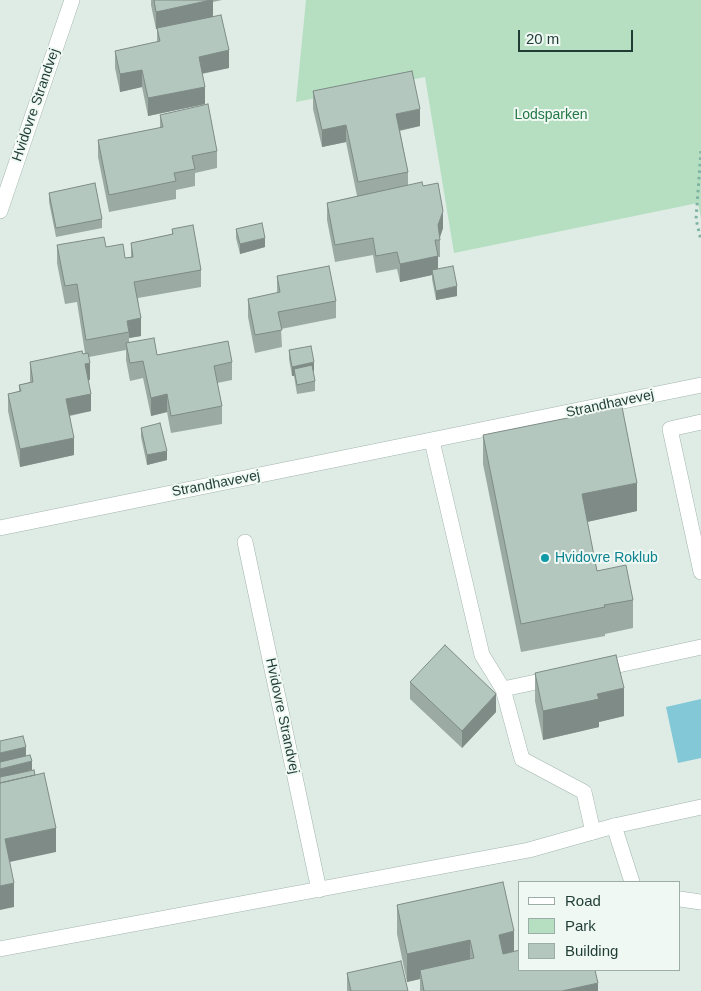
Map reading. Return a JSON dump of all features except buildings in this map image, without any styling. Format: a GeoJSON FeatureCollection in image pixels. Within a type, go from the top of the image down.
{"type":"FeatureCollection","features":[{"type":"Feature","properties":{"kind":"street","name":"Hvidovre Strandvej"},"geometry":{"type":"LineString","coordinates":[[0,211],[72,0]]}},
{"type":"Feature","properties":{"kind":"street","name":"Strandhavevej"},"geometry":{"type":"LineString","coordinates":[[0,528],[701,385]]}},
{"type":"Feature","properties":{"kind":"street"},"geometry":{"type":"LineString","coordinates":[[701,422],[670,429],[701,572]]}},
{"type":"Feature","properties":{"kind":"street"},"geometry":{"type":"LineString","coordinates":[[432,441],[482,655],[502,690],[522,759],[584,792],[593,832]]}},
{"type":"Feature","properties":{"kind":"street","name":"Hvidovre Strandvej"},"geometry":{"type":"LineString","coordinates":[[245,542],[318,890]]}},
{"type":"Feature","properties":{"kind":"street"},"geometry":{"type":"LineString","coordinates":[[588,671],[701,647]]}},
{"type":"Feature","properties":{"kind":"street"},"geometry":{"type":"LineString","coordinates":[[502,690],[569,675]]}},
{"type":"Feature","properties":{"kind":"street"},"geometry":{"type":"LineString","coordinates":[[0,949],[529,850],[614,826],[701,807]]}},
{"type":"Feature","properties":{"kind":"street"},"geometry":{"type":"LineString","coordinates":[[614,826],[632,881]]}},
{"type":"Feature","properties":{"kind":"street"},"geometry":{"type":"LineString","coordinates":[[681,898],[701,902]]}},
{"type":"Feature","properties":{"kind":"path"},"geometry":{"type":"LineString","coordinates":[[701,151],[696,219],[701,240]]}},
{"type":"Feature","properties":{"kind":"green space","name":"Lodsparken"},"geometry":{"type":"Polygon","coordinates":[[[306,0],[701,0],[701,219],[698,203],[454,253],[425,77],[296,102],[306,0]]]}},
{"type":"Feature","properties":{"kind":"water"},"geometry":{"type":"Polygon","coordinates":[[[701,699],[701,758],[678,763],[666,707],[701,699]]]}},
{"type":"Feature","properties":{"kind":"place","name":"Hvidovre Roklub"},"geometry":{"type":"Point","coordinates":[545,558]}}]}
